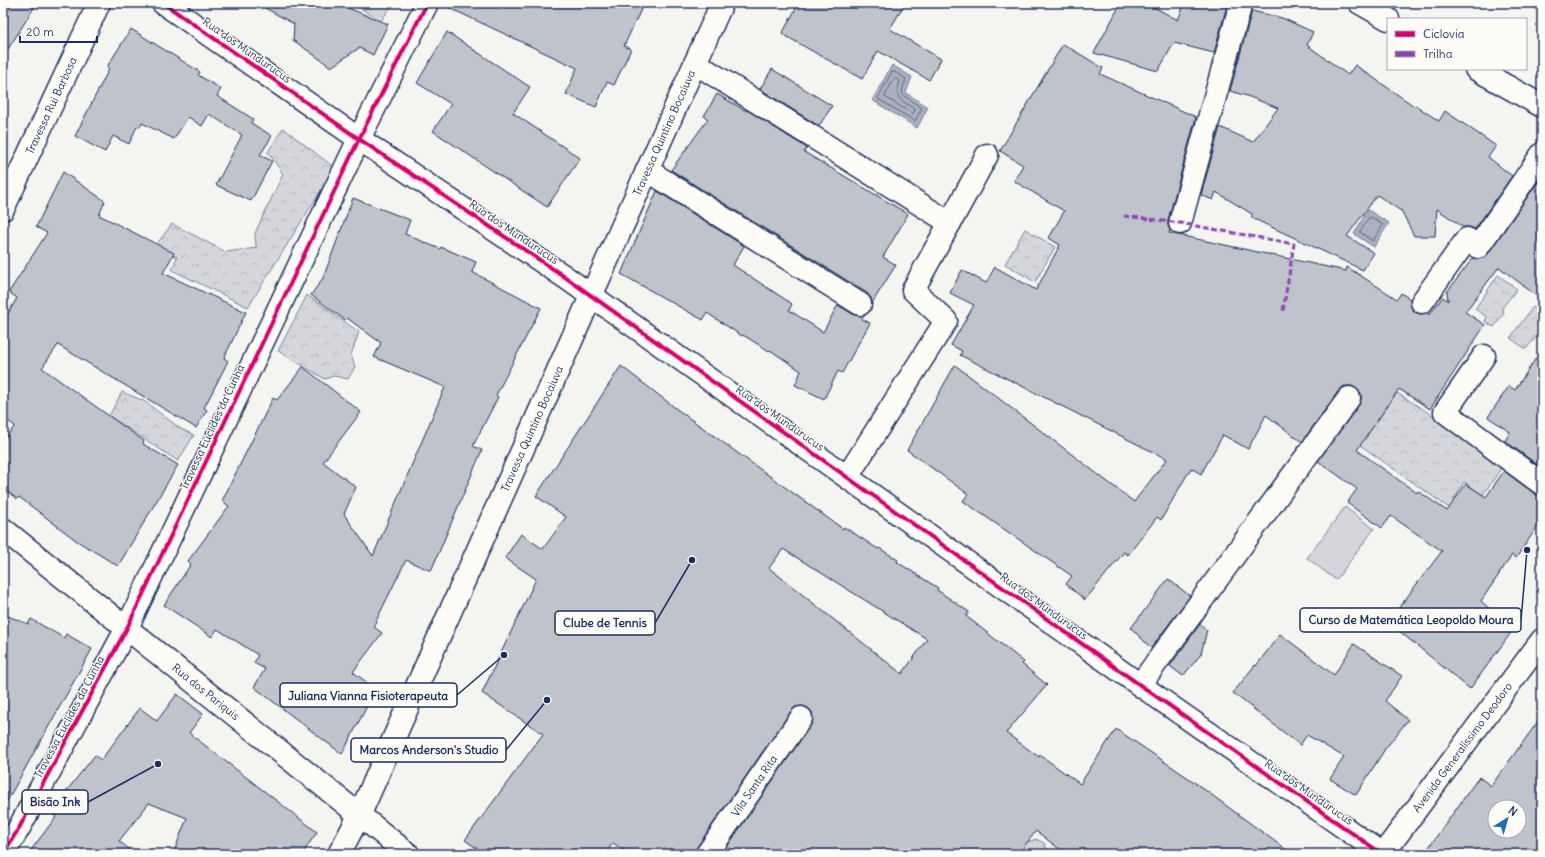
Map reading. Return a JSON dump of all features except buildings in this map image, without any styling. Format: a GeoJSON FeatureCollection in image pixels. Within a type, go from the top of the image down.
{"type":"FeatureCollection","features":[{"type":"Feature","properties":{"kind":"street","name":"Travessa Rui Barbosa"},"geometry":{"type":"LineString","coordinates":[[3,209],[99,3]]}},
{"type":"Feature","properties":{"kind":"street","name":"Rua dos Mundurucus"},"geometry":{"type":"LineString","coordinates":[[164,3],[359,139],[591,296],[1140,686],[1382,854]]}},
{"type":"Feature","properties":{"kind":"street","name":"Travessa Euclides da Cunha"},"geometry":{"type":"LineString","coordinates":[[3,854],[19,828],[127,628],[359,139],[428,3]]}},
{"type":"Feature","properties":{"kind":"street","name":"Travessa Quintino Bocaiuva"},"geometry":{"type":"LineString","coordinates":[[339,854],[359,816],[722,3]]}},
{"type":"Feature","properties":{"kind":"street"},"geometry":{"type":"LineString","coordinates":[[1180,223],[1241,3]]}},
{"type":"Feature","properties":{"kind":"street"},"geometry":{"type":"LineString","coordinates":[[1360,3],[1387,18]]}},
{"type":"Feature","properties":{"kind":"street"},"geometry":{"type":"LineString","coordinates":[[695,63],[950,223]]}},
{"type":"Feature","properties":{"kind":"street"},"geometry":{"type":"LineString","coordinates":[[1478,70],[1542,106]]}},
{"type":"Feature","properties":{"kind":"street"},"geometry":{"type":"LineString","coordinates":[[1422,302],[1467,239],[1478,247],[1542,154]]}},
{"type":"Feature","properties":{"kind":"street"},"geometry":{"type":"LineString","coordinates":[[847,477],[946,321],[913,290],[987,155]]}},
{"type":"Feature","properties":{"kind":"street"},"geometry":{"type":"LineString","coordinates":[[647,170],[860,304]]}},
{"type":"Feature","properties":{"kind":"street"},"geometry":{"type":"LineString","coordinates":[[1484,356],[1445,412],[1542,484]]}},
{"type":"Feature","properties":{"kind":"street"},"geometry":{"type":"LineString","coordinates":[[1140,686],[1349,398]]}},
{"type":"Feature","properties":{"kind":"street","name":"Rua dos Pariquis"},"geometry":{"type":"LineString","coordinates":[[3,529],[408,854]]}},
{"type":"Feature","properties":{"kind":"street","name":"Avenida Generalíssimo Deodoro"},"geometry":{"type":"LineString","coordinates":[[1382,854],[1542,640]]}},
{"type":"Feature","properties":{"kind":"street","name":"Vila Santa Rita"},"geometry":{"type":"LineString","coordinates":[[706,854],[801,718]]}},
{"type":"Feature","properties":{"kind":"green space"},"geometry":{"type":"Polygon","coordinates":[[[352,3],[393,3],[381,21],[352,3]]]}},
{"type":"Feature","properties":{"kind":"green space"},"geometry":{"type":"Polygon","coordinates":[[[283,128],[335,168],[248,307],[172,270],[177,257],[155,246],[172,224],[226,252],[256,248],[255,233],[283,174],[268,152],[283,128]]]}},
{"type":"Feature","properties":{"kind":"green space"},"geometry":{"type":"Polygon","coordinates":[[[1025,229],[1055,247],[1035,282],[1005,264],[1025,229]]]}},
{"type":"Feature","properties":{"kind":"green space"},"geometry":{"type":"Polygon","coordinates":[[[1498,275],[1517,289],[1502,308],[1504,313],[1494,327],[1485,322],[1487,317],[1475,309],[1498,275]]]}},
{"type":"Feature","properties":{"kind":"green space"},"geometry":{"type":"Polygon","coordinates":[[[307,295],[359,332],[351,355],[355,367],[348,379],[334,376],[325,379],[278,351],[307,295]]]}},
{"type":"Feature","properties":{"kind":"green space"},"geometry":{"type":"Polygon","coordinates":[[[1533,307],[1542,314],[1542,330],[1526,349],[1510,338],[1533,307]]]}},
{"type":"Feature","properties":{"kind":"green space"},"geometry":{"type":"Polygon","coordinates":[[[122,392],[144,401],[181,429],[194,435],[178,461],[109,416],[122,392]]]}},
{"type":"Feature","properties":{"kind":"green space"},"geometry":{"type":"Polygon","coordinates":[[[1397,393],[1506,461],[1483,495],[1464,482],[1454,500],[1470,512],[1466,520],[1360,445],[1397,393]]]}},
{"type":"Feature","properties":{"kind":"green space"},"geometry":{"type":"Polygon","coordinates":[[[1345,507],[1374,529],[1336,580],[1307,558],[1345,507]]]}},
{"type":"Feature","properties":{"kind":"green space"},"geometry":{"type":"Polygon","coordinates":[[[1036,839],[1044,843],[1049,854],[1012,854],[1027,842],[1036,839]]]}},
{"type":"Feature","properties":{"kind":"water"},"geometry":{"type":"Polygon","coordinates":[[[892,65],[912,77],[906,93],[928,107],[917,128],[872,100],[892,65]]]}},
{"type":"Feature","properties":{"kind":"water"},"geometry":{"type":"Polygon","coordinates":[[[1368,210],[1389,223],[1374,247],[1354,234],[1368,210]]]}},
{"type":"Feature","properties":{"kind":"marked path"},"geometry":{"type":"LineString","coordinates":[[1124,216],[1180,223],[1294,244],[1283,311]]}},
{"type":"Feature","properties":{"kind":"cycle path"},"geometry":{"type":"LineString","coordinates":[[163,3],[359,139],[565,277],[1140,685],[1382,854]]}},
{"type":"Feature","properties":{"kind":"cycle path"},"geometry":{"type":"LineString","coordinates":[[3,854],[19,828],[127,628],[359,139],[427,3]]}},
{"type":"Feature","properties":{"kind":"place","name":"Curso de Matemática Leopoldo Moura"},"geometry":{"type":"Point","coordinates":[1527,550]}},
{"type":"Feature","properties":{"kind":"place","name":"Clube de Tennis"},"geometry":{"type":"Point","coordinates":[692,560]}},
{"type":"Feature","properties":{"kind":"place","name":"Juliana Vianna Fisioterapeuta"},"geometry":{"type":"Point","coordinates":[504,655]}},
{"type":"Feature","properties":{"kind":"place","name":"Marcos Anderson's Studio"},"geometry":{"type":"Point","coordinates":[547,700]}},
{"type":"Feature","properties":{"kind":"place","name":"Bisão Ink"},"geometry":{"type":"Point","coordinates":[158,764]}}]}
